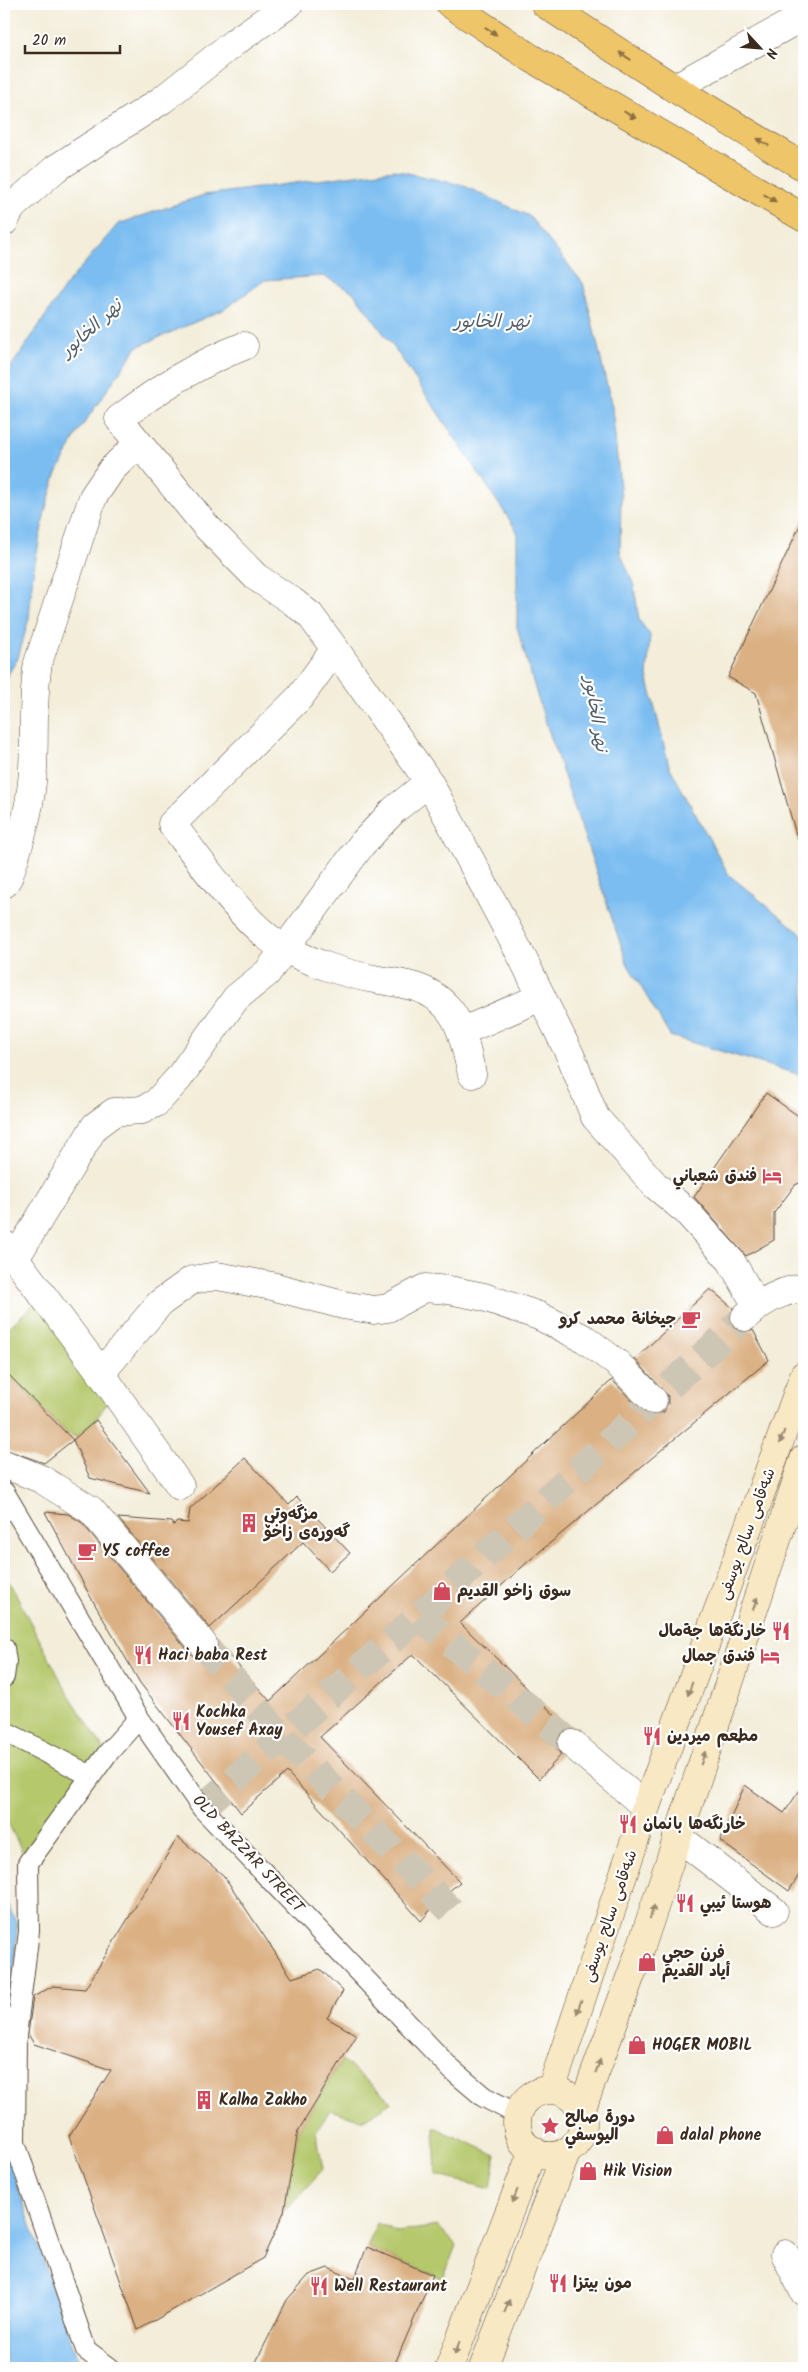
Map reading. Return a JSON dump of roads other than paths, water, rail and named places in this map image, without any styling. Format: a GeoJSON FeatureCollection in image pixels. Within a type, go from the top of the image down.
{"type":"FeatureCollection","features":[{"type":"Feature","properties":{"kind":"highway"},"geometry":{"type":"LineString","coordinates":[[450,4],[531,58],[804,218]]}},
{"type":"Feature","properties":{"kind":"highway"},"geometry":{"type":"LineString","coordinates":[[545,4],[674,88],[804,167]]}},
{"type":"Feature","properties":{"kind":"main road","name":"شەقامی سالح یوسفی"},"geometry":{"type":"LineString","coordinates":[[551,2090],[646,1807],[804,1375]]}},
{"type":"Feature","properties":{"kind":"main road","name":"شەقامی سالح یوسفی"},"geometry":{"type":"LineString","coordinates":[[581,2111],[638,1956],[804,1459]]}},
{"type":"Feature","properties":{"kind":"main road"},"geometry":{"type":"LineString","coordinates":[[551,2090],[566,2094],[572,2099],[581,2111],[582,2130],[580,2138],[567,2151],[546,2156],[532,2150],[520,2136],[518,2126],[519,2115],[527,2100],[542,2091],[551,2090]]}},
{"type":"Feature","properties":{"kind":"main road"},"geometry":{"type":"LineString","coordinates":[[449,2368],[532,2150]]}},
{"type":"Feature","properties":{"kind":"main road"},"geometry":{"type":"LineString","coordinates":[[483,2368],[567,2151]]}},
{"type":"Feature","properties":{"kind":"street"},"geometry":{"type":"LineString","coordinates":[[4,222],[12,207],[55,169],[162,100],[236,41],[289,4]]}},
{"type":"Feature","properties":{"kind":"street"},"geometry":{"type":"LineString","coordinates":[[674,88],[804,16]]}},
{"type":"Feature","properties":{"kind":"street"},"geometry":{"type":"LineString","coordinates":[[244,346],[217,357],[159,388],[120,419],[138,444],[205,525],[256,577],[292,600],[310,615],[429,782],[571,1057],[595,1117],[656,1186],[686,1211],[731,1261],[751,1312],[791,1289],[804,1288]]}},
{"type":"Feature","properties":{"kind":"street"},"geometry":{"type":"LineString","coordinates":[[4,884],[9,876],[27,817],[35,740],[33,690],[38,663],[94,498],[112,469],[138,444]]}},
{"type":"Feature","properties":{"kind":"street"},"geometry":{"type":"LineString","coordinates":[[335,649],[300,697],[172,824],[247,917],[283,948],[338,969],[374,979],[403,982],[428,992],[448,1007],[461,1032],[472,1074]]}},
{"type":"Feature","properties":{"kind":"street"},"geometry":{"type":"LineString","coordinates":[[180,1486],[10,1251],[95,1126],[114,1112],[142,1110],[156,1103],[178,1078],[236,998],[267,972],[283,948],[315,910],[362,844],[394,810],[429,782]]}},
{"type":"Feature","properties":{"kind":"street"},"geometry":{"type":"LineString","coordinates":[[461,1032],[541,997]]}},
{"type":"Feature","properties":{"kind":"street"},"geometry":{"type":"LineString","coordinates":[[100,1373],[160,1303],[192,1280],[217,1276],[272,1286],[343,1305],[374,1310],[388,1308],[425,1288],[449,1290],[484,1297],[539,1316],[584,1339],[618,1364],[653,1400]]}},
{"type":"Feature","properties":{"kind":"street"},"geometry":{"type":"LineString","coordinates":[[4,1464],[41,1479],[91,1510],[203,1644]]}},
{"type":"Feature","properties":{"kind":"street","name":"OLD BAZZAR STREET"},"geometry":{"type":"LineString","coordinates":[[4,1492],[139,1718],[202,1808],[442,2060],[484,2097],[519,2115]]}},
{"type":"Feature","properties":{"kind":"street"},"geometry":{"type":"LineString","coordinates":[[110,2368],[86,2350],[15,2144],[16,2036],[29,1932],[28,1863],[106,1754],[139,1718]]}},
{"type":"Feature","properties":{"kind":"street"},"geometry":{"type":"LineString","coordinates":[[4,1731],[91,1776]]}},
{"type":"Feature","properties":{"kind":"street"},"geometry":{"type":"LineString","coordinates":[[572,1744],[646,1807]]}},
{"type":"Feature","properties":{"kind":"street"},"geometry":{"type":"LineString","coordinates":[[677,1836],[774,1911]]}},
{"type":"Feature","properties":{"kind":"street"},"geometry":{"type":"LineString","coordinates":[[785,2254],[804,2292]]}},
{"type":"Feature","properties":{"kind":"water","name":"نهر الخابور"},"geometry":{"type":"Polygon","coordinates":[[[394,170],[462,185],[529,216],[583,283],[612,407],[621,497],[620,552],[634,586],[639,620],[650,635],[647,676],[669,766],[729,875],[804,936],[804,1076],[670,1036],[627,963],[539,702],[517,627],[517,531],[398,353],[353,292],[323,276],[265,280],[223,310],[137,347],[78,432],[56,475],[45,511],[33,573],[29,618],[18,658],[4,681],[4,387],[11,367],[67,284],[118,224],[204,195],[394,170]]]}},
{"type":"Feature","properties":{"kind":"water"},"geometry":{"type":"Polygon","coordinates":[[[4,1899],[17,1923],[4,2147],[4,1899]]]}},
{"type":"Feature","properties":{"kind":"water"},"geometry":{"type":"Polygon","coordinates":[[[4,2147],[77,2358],[90,2368],[4,2368],[4,2147]]]}},
{"type":"Feature","properties":{"kind":"tunnel"},"geometry":{"type":"LineString","coordinates":[[202,1808],[419,1616],[745,1317]]}},
{"type":"Feature","properties":{"kind":"tunnel"},"geometry":{"type":"LineString","coordinates":[[419,1616],[572,1744]]}},
{"type":"Feature","properties":{"kind":"tunnel"},"geometry":{"type":"LineString","coordinates":[[203,1644],[281,1736],[460,1920]]}},
{"type":"Feature","properties":{"kind":"place","name":"فندق شعباني"},"geometry":{"type":"Point","coordinates":[772,1176]}},
{"type":"Feature","properties":{"kind":"place","name":"جيخانة محمد كرو"},"geometry":{"type":"Point","coordinates":[691,1319]}},
{"type":"Feature","properties":{"kind":"place","name":"مزگەوتی گەورەی زاخۆ"},"geometry":{"type":"Point","coordinates":[249,1523]}},
{"type":"Feature","properties":{"kind":"place","name":"Y5 coffee"},"geometry":{"type":"Point","coordinates":[87,1551]}},
{"type":"Feature","properties":{"kind":"place","name":"سوق زاخو القديم"},"geometry":{"type":"Point","coordinates":[442,1591]}},
{"type":"Feature","properties":{"kind":"place","name":"خارنگةها جةمال"},"geometry":{"type":"Point","coordinates":[781,1631]}},
{"type":"Feature","properties":{"kind":"place","name":"Haci baba Rest"},"geometry":{"type":"Point","coordinates":[143,1655]}},
{"type":"Feature","properties":{"kind":"place","name":"فندق جمال"},"geometry":{"type":"Point","coordinates":[770,1656]}},
{"type":"Feature","properties":{"kind":"place","name":"Kochka Yousef Axay"},"geometry":{"type":"Point","coordinates":[181,1721]}},
{"type":"Feature","properties":{"kind":"place","name":"مطعم ميردين"},"geometry":{"type":"Point","coordinates":[652,1736]}},
{"type":"Feature","properties":{"kind":"place","name":"خارنگەها بانمان"},"geometry":{"type":"Point","coordinates":[628,1824]}},
{"type":"Feature","properties":{"kind":"place","name":"هوستا ئيبي"},"geometry":{"type":"Point","coordinates":[685,1903]}},
{"type":"Feature","properties":{"kind":"place","name":"فرن حجي أياد القديم"},"geometry":{"type":"Point","coordinates":[647,1962]}},
{"type":"Feature","properties":{"kind":"place","name":"HOGER MOBIL"},"geometry":{"type":"Point","coordinates":[637,2045]}},
{"type":"Feature","properties":{"kind":"place","name":"Kalha Zakho"},"geometry":{"type":"Point","coordinates":[204,2100]}},
{"type":"Feature","properties":{"kind":"place","name":"دورة صالح اليوسفي"},"geometry":{"type":"Point","coordinates":[550,2126]}},
{"type":"Feature","properties":{"kind":"place","name":"dalal phone"},"geometry":{"type":"Point","coordinates":[665,2135]}},
{"type":"Feature","properties":{"kind":"place","name":"Hik Vision"},"geometry":{"type":"Point","coordinates":[588,2171]}},
{"type":"Feature","properties":{"kind":"place","name":"مون بيتزا"},"geometry":{"type":"Point","coordinates":[558,2283]}},
{"type":"Feature","properties":{"kind":"place","name":"Well Restaurant"},"geometry":{"type":"Point","coordinates":[319,2286]}}]}
